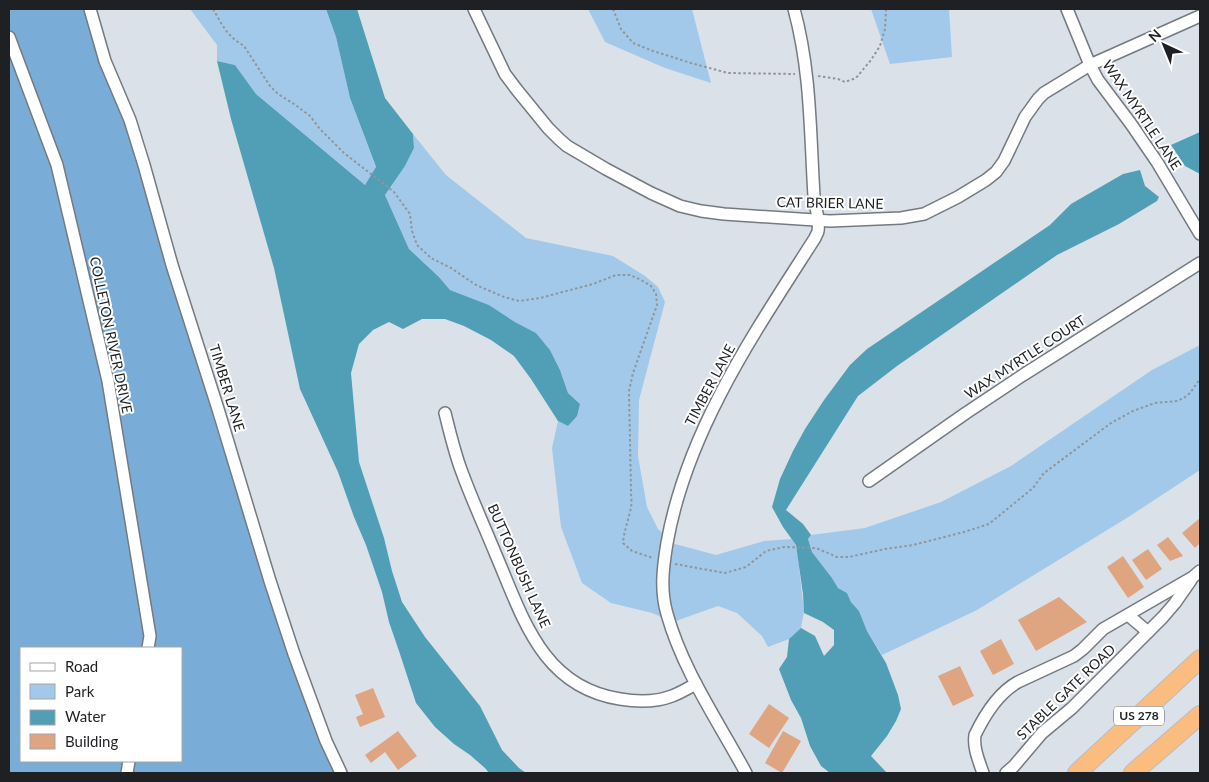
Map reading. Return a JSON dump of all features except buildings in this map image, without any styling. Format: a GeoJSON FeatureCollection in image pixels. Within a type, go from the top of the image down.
{"type":"FeatureCollection","features":[{"type":"Feature","properties":{"kind":"highway","name":"US 278"},"geometry":{"type":"LineString","coordinates":[[1077,773],[1200,659]]}},
{"type":"Feature","properties":{"kind":"highway","name":"US 278"},"geometry":{"type":"LineString","coordinates":[[1133,773],[1200,715]]}},
{"type":"Feature","properties":{"kind":"street","name":"TIMBER LANE"},"geometry":{"type":"LineString","coordinates":[[90,9],[105,61],[130,120],[172,266],[270,581],[326,741],[341,773]]}},
{"type":"Feature","properties":{"kind":"street","name":"CAT BRIER LANE"},"geometry":{"type":"LineString","coordinates":[[474,9],[505,74],[548,128],[567,146],[651,194],[680,206],[724,214],[830,221],[916,216],[934,210],[958,197],[996,172],[1004,161],[1024,116],[1044,94],[1090,65],[1200,16]]}},
{"type":"Feature","properties":{"kind":"street","name":"TIMBER LANE"},"geometry":{"type":"LineString","coordinates":[[746,773],[696,684],[678,645],[666,613],[662,578],[674,513],[685,475],[699,438],[765,316],[815,238],[818,230],[814,199],[807,75],[794,9]]}},
{"type":"Feature","properties":{"kind":"street","name":"WAX MYRTLE LANE"},"geometry":{"type":"LineString","coordinates":[[1067,9],[1098,80],[1157,162],[1200,234]]}},
{"type":"Feature","properties":{"kind":"street","name":"COLLETON RIVER DRIVE"},"geometry":{"type":"LineString","coordinates":[[9,37],[57,165],[108,381],[150,636],[148,647]]}},
{"type":"Feature","properties":{"kind":"street","name":"WAX MYRTLE COURT"},"geometry":{"type":"LineString","coordinates":[[869,482],[1023,375],[1200,263]]}},
{"type":"Feature","properties":{"kind":"street","name":"BUTTONBUSH LANE"},"geometry":{"type":"LineString","coordinates":[[445,413],[462,473],[517,604],[535,638],[555,667],[574,683],[587,690],[602,696],[626,700],[664,699],[696,684]]}},
{"type":"Feature","properties":{"kind":"street","name":"STABLE GATE ROAD"},"geometry":{"type":"LineString","coordinates":[[983,773],[975,747],[975,734],[998,697],[1010,686],[1074,656],[1104,630],[1197,574]]}},
{"type":"Feature","properties":{"kind":"street","name":"STABLE GATE ROAD"},"geometry":{"type":"LineString","coordinates":[[1006,773],[1042,733],[1072,708],[1148,632],[1175,603],[1197,574]]}},
{"type":"Feature","properties":{"kind":"street"},"geometry":{"type":"LineString","coordinates":[[1128,615],[1148,632]]}},
{"type":"Feature","properties":{"kind":"path"},"geometry":{"type":"LineString","coordinates":[[213,9],[228,32],[244,46],[270,86],[278,94],[310,116],[328,138],[368,173],[394,192],[410,214],[412,230],[417,245],[431,258],[451,268],[476,285],[519,301],[540,298],[592,284],[616,275],[630,275],[650,286],[656,294],[657,305],[633,373],[629,391],[632,504],[623,543],[632,552],[664,561],[725,573],[746,567],[766,551],[784,547],[816,548],[837,557],[913,545],[964,532],[988,524],[1033,488],[1044,473],[1111,423],[1133,411],[1155,403],[1177,401],[1184,398],[1200,379]]}},
{"type":"Feature","properties":{"kind":"path"},"geometry":{"type":"LineString","coordinates":[[613,9],[621,30],[633,43],[691,63],[728,73],[807,75],[838,79],[845,82],[856,78],[872,60],[880,46],[885,29],[886,9]]}},
{"type":"Feature","properties":{"kind":"green space"},"geometry":{"type":"Polygon","coordinates":[[[190,9],[326,9],[336,37],[350,98],[376,168],[365,185],[256,94],[235,65],[217,61],[217,45],[190,9]]]}},
{"type":"Feature","properties":{"kind":"green space"},"geometry":{"type":"Polygon","coordinates":[[[588,9],[692,9],[711,83],[665,68],[605,42],[588,9]]]}},
{"type":"Feature","properties":{"kind":"green space"},"geometry":{"type":"Polygon","coordinates":[[[871,9],[949,9],[952,57],[890,64],[871,9]]]}},
{"type":"Feature","properties":{"kind":"green space"},"geometry":{"type":"Polygon","coordinates":[[[413,134],[446,175],[526,238],[613,256],[645,276],[658,287],[665,302],[639,400],[638,456],[647,507],[658,529],[675,544],[716,555],[764,541],[792,539],[796,545],[798,557],[804,612],[801,628],[789,639],[768,647],[762,636],[737,613],[718,606],[673,622],[652,613],[611,603],[582,583],[561,527],[552,448],[558,421],[568,426],[580,404],[568,393],[560,370],[550,350],[536,333],[489,305],[450,290],[409,249],[385,195],[405,166],[414,148],[413,134]]]}},
{"type":"Feature","properties":{"kind":"green space"},"geometry":{"type":"Polygon","coordinates":[[[1200,345],[1200,470],[1130,516],[977,610],[882,655],[867,631],[859,611],[851,602],[847,593],[838,588],[812,552],[808,539],[811,535],[865,528],[941,502],[1011,466],[1152,370],[1200,345]]]}},
{"type":"Feature","properties":{"kind":"shaded area"},"geometry":{"type":"Polygon","coordinates":[[[9,9],[84,9],[98,55],[126,124],[223,449],[259,560],[335,773],[9,773],[9,9]]]}},
{"type":"Feature","properties":{"kind":"water"},"geometry":{"type":"Polygon","coordinates":[[[326,9],[357,9],[385,98],[413,134],[414,148],[405,166],[385,195],[409,249],[450,290],[489,305],[536,333],[550,350],[560,370],[568,393],[580,404],[577,416],[568,426],[558,421],[514,356],[491,340],[464,326],[445,319],[422,319],[403,329],[389,322],[373,330],[359,344],[351,373],[359,462],[384,538],[402,602],[425,637],[480,706],[502,750],[526,773],[489,773],[435,727],[416,703],[366,545],[338,472],[300,389],[274,268],[231,119],[217,61],[235,65],[256,94],[365,185],[376,167],[350,98],[336,37],[326,9]]]}},
{"type":"Feature","properties":{"kind":"water"},"geometry":{"type":"Polygon","coordinates":[[[1200,132],[1200,174],[1185,166],[1171,145],[1200,132]]]}},
{"type":"Feature","properties":{"kind":"water"},"geometry":{"type":"Polygon","coordinates":[[[1140,170],[1145,186],[1159,197],[1157,201],[1119,224],[1057,255],[897,366],[858,396],[786,510],[803,524],[811,535],[808,539],[812,552],[838,588],[847,593],[851,602],[859,611],[867,631],[886,663],[901,709],[887,736],[871,756],[887,773],[830,773],[821,766],[810,746],[801,718],[791,700],[779,669],[787,657],[789,639],[801,628],[815,636],[824,656],[834,645],[834,630],[823,622],[804,613],[796,545],[772,507],[780,479],[793,451],[824,400],[850,365],[867,349],[1050,225],[1071,204],[1123,174],[1140,170]]]}}]}
